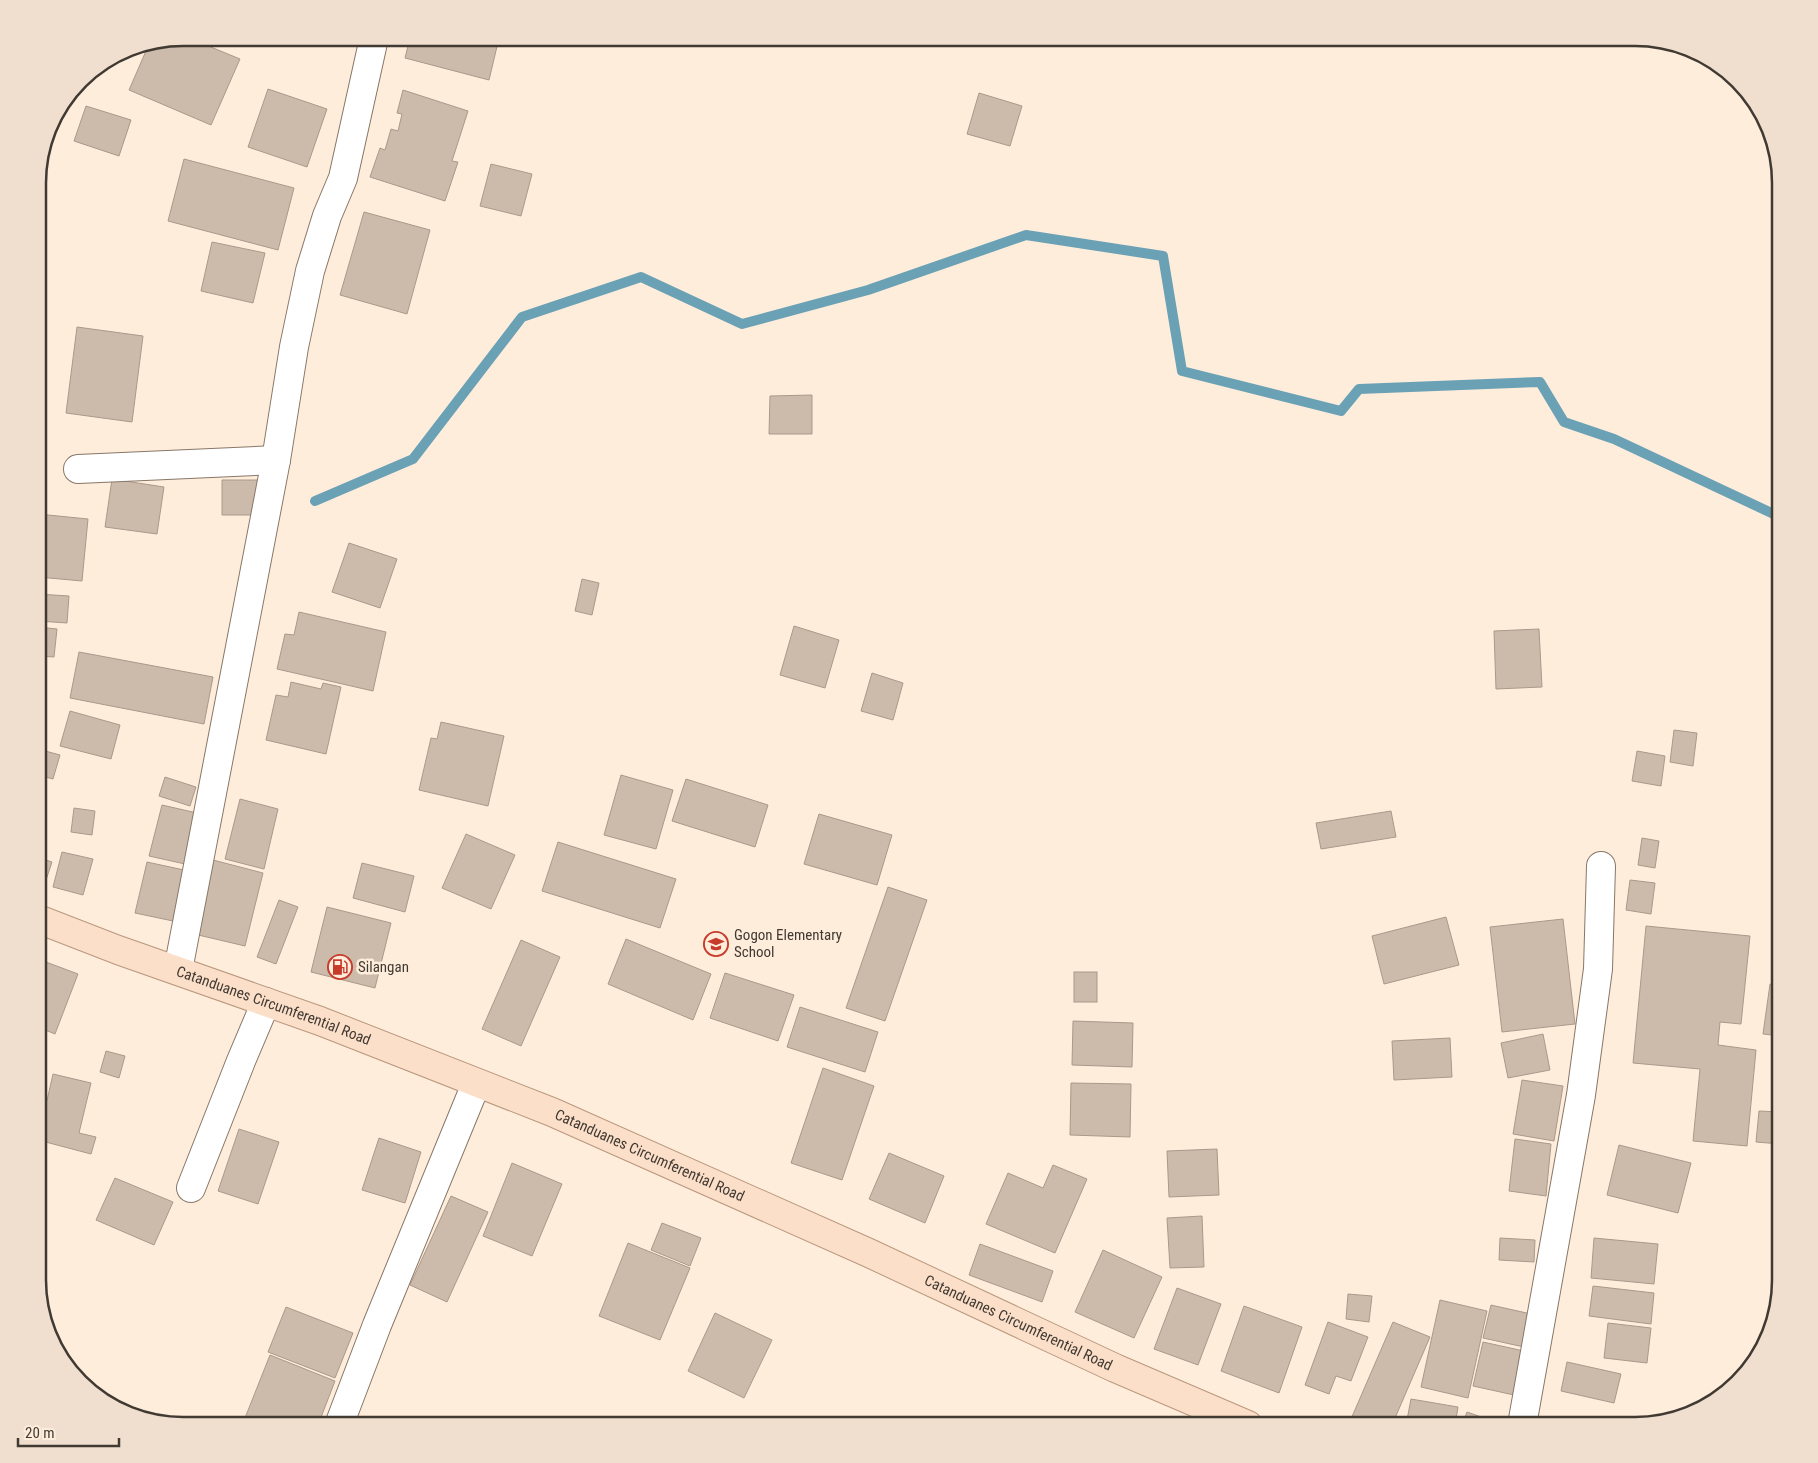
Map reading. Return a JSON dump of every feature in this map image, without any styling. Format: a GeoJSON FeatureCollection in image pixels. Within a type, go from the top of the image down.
{"type":"FeatureCollection","features":[{"type":"Feature","properties":{"kind":"main road","name":"Catanduanes Circumferential Road"},"geometry":{"type":"LineString","coordinates":[[47,922],[118,950],[338,1028],[476,1084],[552,1112],[748,1201],[869,1253],[1115,1368],[1227,1417]]}},
{"type":"Feature","properties":{"kind":"street"},"geometry":{"type":"LineString","coordinates":[[178,970],[276,460],[294,347],[310,271],[327,216],[343,178],[372,46]]}},
{"type":"Feature","properties":{"kind":"street"},"geometry":{"type":"LineString","coordinates":[[78,470],[276,460]]}},
{"type":"Feature","properties":{"kind":"street"},"geometry":{"type":"LineString","coordinates":[[1524,1417],[1582,1095],[1598,969],[1601,866]]}},
{"type":"Feature","properties":{"kind":"street"},"geometry":{"type":"LineString","coordinates":[[191,1188],[266,1002]]}},
{"type":"Feature","properties":{"kind":"street"},"geometry":{"type":"LineString","coordinates":[[342,1417],[377,1325],[476,1084]]}},
{"type":"Feature","properties":{"kind":"building"},"geometry":{"type":"Polygon","coordinates":[[[208,46],[240,59],[211,125],[129,90],[146,52],[148,51],[165,47],[208,46]]]}},
{"type":"Feature","properties":{"kind":"building"},"geometry":{"type":"Polygon","coordinates":[[[408,46],[497,46],[489,80],[405,58],[408,46]]]}},
{"type":"Feature","properties":{"kind":"building"},"geometry":{"type":"Polygon","coordinates":[[[268,89],[327,109],[307,167],[248,147],[268,89]]]}},
{"type":"Feature","properties":{"kind":"building"},"geometry":{"type":"Polygon","coordinates":[[[403,90],[468,111],[452,161],[458,162],[445,201],[370,177],[380,148],[385,150],[391,129],[398,131],[402,114],[397,113],[403,90]]]}},
{"type":"Feature","properties":{"kind":"building"},"geometry":{"type":"Polygon","coordinates":[[[979,93],[1022,106],[1010,146],[967,134],[979,93]]]}},
{"type":"Feature","properties":{"kind":"building"},"geometry":{"type":"Polygon","coordinates":[[[86,106],[131,120],[119,156],[74,141],[86,106]]]}},
{"type":"Feature","properties":{"kind":"building"},"geometry":{"type":"Polygon","coordinates":[[[184,159],[294,188],[278,250],[168,221],[184,159]]]}},
{"type":"Feature","properties":{"kind":"building"},"geometry":{"type":"Polygon","coordinates":[[[491,164],[532,174],[521,216],[480,206],[491,164]]]}},
{"type":"Feature","properties":{"kind":"building"},"geometry":{"type":"Polygon","coordinates":[[[364,212],[430,230],[407,314],[340,295],[364,212]]]}},
{"type":"Feature","properties":{"kind":"building"},"geometry":{"type":"Polygon","coordinates":[[[212,242],[265,253],[253,303],[201,291],[212,242]]]}},
{"type":"Feature","properties":{"kind":"building"},"geometry":{"type":"Polygon","coordinates":[[[77,327],[143,336],[132,422],[66,413],[77,327]]]}},
{"type":"Feature","properties":{"kind":"building"},"geometry":{"type":"Polygon","coordinates":[[[812,395],[812,434],[769,434],[770,396],[812,395]]]}},
{"type":"Feature","properties":{"kind":"building"},"geometry":{"type":"Polygon","coordinates":[[[112,479],[164,487],[157,534],[105,527],[112,479]]]}},
{"type":"Feature","properties":{"kind":"building"},"geometry":{"type":"Polygon","coordinates":[[[222,480],[259,480],[258,515],[222,515],[222,480]]]}},
{"type":"Feature","properties":{"kind":"building"},"geometry":{"type":"Polygon","coordinates":[[[47,515],[88,519],[82,581],[47,578],[47,515]]]}},
{"type":"Feature","properties":{"kind":"building"},"geometry":{"type":"Polygon","coordinates":[[[349,543],[397,559],[380,608],[332,592],[349,543]]]}},
{"type":"Feature","properties":{"kind":"building"},"geometry":{"type":"Polygon","coordinates":[[[582,579],[599,583],[592,615],[575,611],[582,579]]]}},
{"type":"Feature","properties":{"kind":"building"},"geometry":{"type":"Polygon","coordinates":[[[47,595],[69,596],[67,623],[47,622],[47,595]]]}},
{"type":"Feature","properties":{"kind":"building"},"geometry":{"type":"Polygon","coordinates":[[[299,612],[386,632],[373,691],[277,669],[285,634],[294,635],[299,612]]]}},
{"type":"Feature","properties":{"kind":"building"},"geometry":{"type":"Polygon","coordinates":[[[794,626],[839,640],[825,688],[780,675],[794,626]]]}},
{"type":"Feature","properties":{"kind":"building"},"geometry":{"type":"Polygon","coordinates":[[[47,628],[57,629],[54,657],[47,657],[47,628]]]}},
{"type":"Feature","properties":{"kind":"building"},"geometry":{"type":"Polygon","coordinates":[[[1539,629],[1542,687],[1496,689],[1494,631],[1539,629]]]}},
{"type":"Feature","properties":{"kind":"building"},"geometry":{"type":"Polygon","coordinates":[[[79,652],[213,677],[204,724],[70,698],[79,652]]]}},
{"type":"Feature","properties":{"kind":"building"},"geometry":{"type":"Polygon","coordinates":[[[872,673],[903,683],[893,720],[861,711],[872,673]]]}},
{"type":"Feature","properties":{"kind":"building"},"geometry":{"type":"Polygon","coordinates":[[[291,682],[321,689],[323,683],[341,687],[326,754],[266,740],[276,695],[288,697],[291,682]]]}},
{"type":"Feature","properties":{"kind":"building"},"geometry":{"type":"Polygon","coordinates":[[[70,711],[120,725],[111,759],[60,746],[70,711]]]}},
{"type":"Feature","properties":{"kind":"building"},"geometry":{"type":"Polygon","coordinates":[[[441,722],[504,736],[488,806],[419,790],[431,738],[437,739],[441,722]]]}},
{"type":"Feature","properties":{"kind":"building"},"geometry":{"type":"Polygon","coordinates":[[[1674,730],[1697,733],[1693,766],[1670,762],[1674,730]]]}},
{"type":"Feature","properties":{"kind":"building"},"geometry":{"type":"Polygon","coordinates":[[[47,751],[60,755],[53,779],[47,777],[47,751]]]}},
{"type":"Feature","properties":{"kind":"building"},"geometry":{"type":"Polygon","coordinates":[[[1637,751],[1665,756],[1661,786],[1632,781],[1637,751]]]}},
{"type":"Feature","properties":{"kind":"building"},"geometry":{"type":"Polygon","coordinates":[[[621,775],[673,790],[656,849],[604,835],[621,775]]]}},
{"type":"Feature","properties":{"kind":"building"},"geometry":{"type":"Polygon","coordinates":[[[165,777],[196,787],[190,806],[159,796],[165,777]]]}},
{"type":"Feature","properties":{"kind":"building"},"geometry":{"type":"Polygon","coordinates":[[[686,779],[768,805],[755,847],[672,821],[686,779]]]}},
{"type":"Feature","properties":{"kind":"building"},"geometry":{"type":"Polygon","coordinates":[[[240,799],[278,809],[264,869],[225,859],[240,799]]]}},
{"type":"Feature","properties":{"kind":"building"},"geometry":{"type":"Polygon","coordinates":[[[162,805],[197,813],[185,864],[149,856],[162,805]]]}},
{"type":"Feature","properties":{"kind":"building"},"geometry":{"type":"Polygon","coordinates":[[[74,808],[95,811],[92,835],[71,832],[74,808]]]}},
{"type":"Feature","properties":{"kind":"building"},"geometry":{"type":"Polygon","coordinates":[[[1391,811],[1396,837],[1321,849],[1316,823],[1391,811]]]}},
{"type":"Feature","properties":{"kind":"building"},"geometry":{"type":"Polygon","coordinates":[[[819,814],[892,835],[877,885],[804,864],[819,814]]]}},
{"type":"Feature","properties":{"kind":"building"},"geometry":{"type":"Polygon","coordinates":[[[466,834],[515,855],[491,909],[442,888],[466,834]]]}},
{"type":"Feature","properties":{"kind":"building"},"geometry":{"type":"Polygon","coordinates":[[[1642,838],[1659,841],[1655,868],[1638,865],[1642,838]]]}},
{"type":"Feature","properties":{"kind":"building"},"geometry":{"type":"Polygon","coordinates":[[[558,842],[676,879],[660,928],[542,891],[558,842]]]}},
{"type":"Feature","properties":{"kind":"building"},"geometry":{"type":"Polygon","coordinates":[[[62,852],[93,859],[83,895],[53,887],[62,852]]]}},
{"type":"Feature","properties":{"kind":"building"},"geometry":{"type":"Polygon","coordinates":[[[47,860],[52,862],[47,877],[47,860]]]}},
{"type":"Feature","properties":{"kind":"building"},"geometry":{"type":"Polygon","coordinates":[[[213,860],[263,873],[245,946],[194,934],[213,860]]]}},
{"type":"Feature","properties":{"kind":"building"},"geometry":{"type":"Polygon","coordinates":[[[147,862],[184,870],[173,921],[135,913],[147,862]]]}},
{"type":"Feature","properties":{"kind":"building"},"geometry":{"type":"Polygon","coordinates":[[[362,863],[414,876],[405,912],[353,898],[362,863]]]}},
{"type":"Feature","properties":{"kind":"building"},"geometry":{"type":"Polygon","coordinates":[[[1630,880],[1655,883],[1651,914],[1626,910],[1630,880]]]}},
{"type":"Feature","properties":{"kind":"building"},"geometry":{"type":"Polygon","coordinates":[[[888,887],[927,900],[885,1021],[846,1008],[888,887]]]}},
{"type":"Feature","properties":{"kind":"building"},"geometry":{"type":"Polygon","coordinates":[[[279,900],[298,907],[276,964],[257,957],[279,900]]]}},
{"type":"Feature","properties":{"kind":"building"},"geometry":{"type":"Polygon","coordinates":[[[327,907],[391,923],[375,988],[311,972],[327,907]]]}},
{"type":"Feature","properties":{"kind":"building"},"geometry":{"type":"Polygon","coordinates":[[[1446,917],[1459,965],[1384,984],[1372,936],[1446,917]]]}},
{"type":"Feature","properties":{"kind":"building"},"geometry":{"type":"Polygon","coordinates":[[[1563,919],[1575,1024],[1502,1032],[1490,927],[1563,919]]]}},
{"type":"Feature","properties":{"kind":"building"},"geometry":{"type":"Polygon","coordinates":[[[1646,926],[1750,936],[1741,1024],[1720,1022],[1718,1045],[1756,1050],[1747,1146],[1693,1141],[1700,1069],[1633,1063],[1646,926]]]}},
{"type":"Feature","properties":{"kind":"building"},"geometry":{"type":"Polygon","coordinates":[[[626,939],[711,974],[693,1020],[608,984],[626,939]]]}},
{"type":"Feature","properties":{"kind":"building"},"geometry":{"type":"Polygon","coordinates":[[[521,940],[560,957],[521,1046],[482,1029],[521,940]]]}},
{"type":"Feature","properties":{"kind":"building"},"geometry":{"type":"Polygon","coordinates":[[[47,962],[78,974],[55,1034],[47,1031],[47,962]]]}},
{"type":"Feature","properties":{"kind":"building"},"geometry":{"type":"Polygon","coordinates":[[[1074,972],[1097,972],[1097,1002],[1074,1002],[1074,972]]]}},
{"type":"Feature","properties":{"kind":"building"},"geometry":{"type":"Polygon","coordinates":[[[725,973],[794,995],[778,1041],[710,1018],[725,973]]]}},
{"type":"Feature","properties":{"kind":"building"},"geometry":{"type":"Polygon","coordinates":[[[1770,984],[1772,984],[1772,1035],[1763,1034],[1770,984]]]}},
{"type":"Feature","properties":{"kind":"building"},"geometry":{"type":"Polygon","coordinates":[[[800,1007],[878,1032],[865,1072],[787,1047],[800,1007]]]}},
{"type":"Feature","properties":{"kind":"building"},"geometry":{"type":"Polygon","coordinates":[[[1073,1021],[1133,1023],[1132,1067],[1072,1065],[1073,1021]]]}},
{"type":"Feature","properties":{"kind":"building"},"geometry":{"type":"Polygon","coordinates":[[[1543,1034],[1550,1070],[1508,1078],[1501,1043],[1543,1034]]]}},
{"type":"Feature","properties":{"kind":"building"},"geometry":{"type":"Polygon","coordinates":[[[1450,1038],[1452,1077],[1394,1080],[1392,1041],[1450,1038]]]}},
{"type":"Feature","properties":{"kind":"building"},"geometry":{"type":"Polygon","coordinates":[[[106,1051],[125,1056],[119,1078],[100,1072],[106,1051]]]}},
{"type":"Feature","properties":{"kind":"building"},"geometry":{"type":"Polygon","coordinates":[[[823,1068],[874,1086],[842,1180],[791,1163],[823,1068]]]}},
{"type":"Feature","properties":{"kind":"building"},"geometry":{"type":"Polygon","coordinates":[[[53,1074],[91,1083],[79,1133],[96,1137],[91,1154],[47,1142],[47,1100],[53,1074]]]}},
{"type":"Feature","properties":{"kind":"building"},"geometry":{"type":"Polygon","coordinates":[[[1522,1080],[1563,1086],[1554,1141],[1513,1134],[1522,1080]]]}},
{"type":"Feature","properties":{"kind":"building"},"geometry":{"type":"Polygon","coordinates":[[[1071,1083],[1131,1084],[1130,1137],[1070,1135],[1071,1083]]]}},
{"type":"Feature","properties":{"kind":"building"},"geometry":{"type":"Polygon","coordinates":[[[1759,1111],[1772,1112],[1772,1143],[1756,1142],[1759,1111]]]}},
{"type":"Feature","properties":{"kind":"building"},"geometry":{"type":"Polygon","coordinates":[[[239,1129],[279,1142],[258,1204],[218,1191],[239,1129]]]}},
{"type":"Feature","properties":{"kind":"building"},"geometry":{"type":"Polygon","coordinates":[[[379,1138],[421,1152],[405,1203],[362,1190],[379,1138]]]}},
{"type":"Feature","properties":{"kind":"building"},"geometry":{"type":"Polygon","coordinates":[[[1515,1139],[1551,1144],[1546,1196],[1509,1191],[1515,1139]]]}},
{"type":"Feature","properties":{"kind":"building"},"geometry":{"type":"Polygon","coordinates":[[[1619,1145],[1691,1163],[1678,1213],[1607,1195],[1619,1145]]]}},
{"type":"Feature","properties":{"kind":"building"},"geometry":{"type":"Polygon","coordinates":[[[1217,1149],[1219,1195],[1169,1197],[1167,1151],[1217,1149]]]}},
{"type":"Feature","properties":{"kind":"building"},"geometry":{"type":"Polygon","coordinates":[[[889,1153],[944,1176],[925,1223],[869,1199],[889,1153]]]}},
{"type":"Feature","properties":{"kind":"building"},"geometry":{"type":"Polygon","coordinates":[[[512,1163],[562,1184],[532,1256],[483,1236],[512,1163]]]}},
{"type":"Feature","properties":{"kind":"building"},"geometry":{"type":"Polygon","coordinates":[[[1053,1165],[1087,1179],[1055,1253],[986,1224],[1008,1173],[1043,1188],[1053,1165]]]}},
{"type":"Feature","properties":{"kind":"building"},"geometry":{"type":"Polygon","coordinates":[[[115,1178],[173,1202],[154,1245],[96,1220],[115,1178]]]}},
{"type":"Feature","properties":{"kind":"building"},"geometry":{"type":"Polygon","coordinates":[[[451,1196],[488,1212],[447,1302],[410,1285],[451,1196]]]}},
{"type":"Feature","properties":{"kind":"building"},"geometry":{"type":"Polygon","coordinates":[[[1202,1216],[1204,1267],[1170,1268],[1167,1218],[1202,1216]]]}},
{"type":"Feature","properties":{"kind":"building"},"geometry":{"type":"Polygon","coordinates":[[[662,1223],[701,1238],[690,1266],[651,1250],[662,1223]]]}},
{"type":"Feature","properties":{"kind":"building"},"geometry":{"type":"Polygon","coordinates":[[[1500,1238],[1535,1240],[1534,1262],[1499,1260],[1500,1238]]]}},
{"type":"Feature","properties":{"kind":"building"},"geometry":{"type":"Polygon","coordinates":[[[1594,1238],[1658,1244],[1654,1284],[1591,1278],[1594,1238]]]}},
{"type":"Feature","properties":{"kind":"building"},"geometry":{"type":"Polygon","coordinates":[[[628,1243],[690,1268],[660,1340],[599,1316],[628,1243]]]}},
{"type":"Feature","properties":{"kind":"building"},"geometry":{"type":"Polygon","coordinates":[[[980,1244],[1053,1271],[1042,1302],[969,1275],[980,1244]]]}},
{"type":"Feature","properties":{"kind":"building"},"geometry":{"type":"Polygon","coordinates":[[[1103,1250],[1162,1277],[1134,1338],[1075,1312],[1103,1250]]]}},
{"type":"Feature","properties":{"kind":"building"},"geometry":{"type":"Polygon","coordinates":[[[1593,1286],[1654,1293],[1651,1324],[1589,1316],[1593,1286]]]}},
{"type":"Feature","properties":{"kind":"building"},"geometry":{"type":"Polygon","coordinates":[[[1177,1288],[1221,1304],[1198,1365],[1154,1349],[1177,1288]]]}},
{"type":"Feature","properties":{"kind":"building"},"geometry":{"type":"Polygon","coordinates":[[[1348,1294],[1372,1296],[1369,1322],[1346,1319],[1348,1294]]]}},
{"type":"Feature","properties":{"kind":"building"},"geometry":{"type":"Polygon","coordinates":[[[1440,1300],[1487,1311],[1468,1398],[1421,1387],[1440,1300]]]}},
{"type":"Feature","properties":{"kind":"building"},"geometry":{"type":"Polygon","coordinates":[[[1491,1305],[1540,1316],[1533,1349],[1483,1338],[1491,1305]]]}},
{"type":"Feature","properties":{"kind":"building"},"geometry":{"type":"Polygon","coordinates":[[[1244,1306],[1302,1327],[1279,1393],[1221,1371],[1244,1306]]]}},
{"type":"Feature","properties":{"kind":"building"},"geometry":{"type":"Polygon","coordinates":[[[286,1307],[353,1333],[335,1378],[268,1352],[286,1307]]]}},
{"type":"Feature","properties":{"kind":"building"},"geometry":{"type":"Polygon","coordinates":[[[715,1313],[772,1340],[744,1398],[688,1371],[715,1313]]]}},
{"type":"Feature","properties":{"kind":"building"},"geometry":{"type":"Polygon","coordinates":[[[1328,1322],[1368,1337],[1351,1381],[1336,1376],[1329,1394],[1305,1385],[1328,1322]]]}},
{"type":"Feature","properties":{"kind":"building"},"geometry":{"type":"Polygon","coordinates":[[[1393,1322],[1430,1337],[1395,1417],[1352,1417],[1393,1322]]]}},
{"type":"Feature","properties":{"kind":"building"},"geometry":{"type":"Polygon","coordinates":[[[1608,1323],[1651,1328],[1647,1363],[1604,1358],[1608,1323]]]}},
{"type":"Feature","properties":{"kind":"building"},"geometry":{"type":"Polygon","coordinates":[[[1483,1342],[1533,1353],[1523,1397],[1473,1386],[1483,1342]]]}},
{"type":"Feature","properties":{"kind":"building"},"geometry":{"type":"Polygon","coordinates":[[[270,1355],[335,1381],[321,1417],[245,1417],[270,1355]]]}},
{"type":"Feature","properties":{"kind":"building"},"geometry":{"type":"Polygon","coordinates":[[[1567,1362],[1621,1374],[1614,1403],[1561,1391],[1567,1362]]]}},
{"type":"Feature","properties":{"kind":"building"},"geometry":{"type":"Polygon","coordinates":[[[1411,1399],[1458,1407],[1456,1417],[1408,1417],[1411,1399]]]}},
{"type":"Feature","properties":{"kind":"building"},"geometry":{"type":"Polygon","coordinates":[[[1467,1412],[1481,1417],[1465,1417],[1467,1412]]]}},
{"type":"Feature","properties":{"kind":"waterway"},"geometry":{"type":"LineString","coordinates":[[315,501],[413,459],[522,317],[641,277],[742,324],[868,290],[1026,235],[1163,256],[1182,371],[1341,411],[1359,389],[1540,382],[1564,422],[1614,439],[1772,513]]}},
{"type":"Feature","properties":{"kind":"place","name":"Gogon Elementary School"},"geometry":{"type":"Point","coordinates":[716,944]}},
{"type":"Feature","properties":{"kind":"place","name":"Silangan"},"geometry":{"type":"Point","coordinates":[340,967]}}]}
